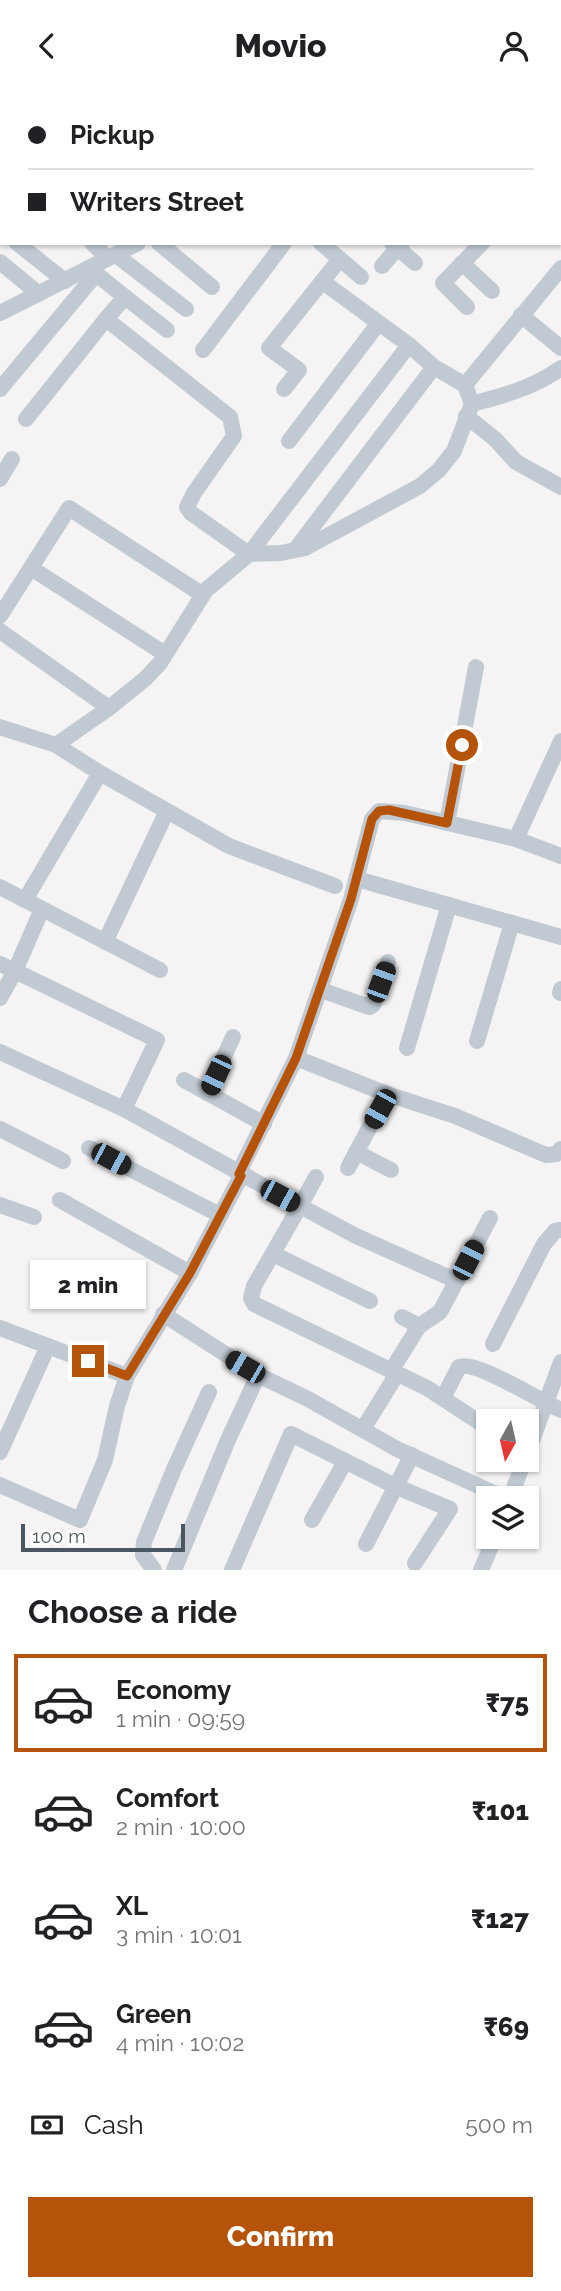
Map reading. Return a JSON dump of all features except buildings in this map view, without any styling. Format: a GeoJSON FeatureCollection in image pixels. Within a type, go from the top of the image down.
{"type":"FeatureCollection","features":[{"type":"Feature","properties":{"kind":"street"},"geometry":{"type":"LineString","coordinates":[[20,245],[65,281]]}},
{"type":"Feature","properties":{"kind":"street"},"geometry":{"type":"LineString","coordinates":[[98,245],[118,252],[186,309]]}},
{"type":"Feature","properties":{"kind":"street"},"geometry":{"type":"LineString","coordinates":[[161,245],[212,287]]}},
{"type":"Feature","properties":{"kind":"street"},"geometry":{"type":"LineString","coordinates":[[324,245],[361,277]]}},
{"type":"Feature","properties":{"kind":"street"},"geometry":{"type":"LineString","coordinates":[[382,266],[397,245],[415,263]]}},
{"type":"Feature","properties":{"kind":"street"},"geometry":{"type":"LineString","coordinates":[[467,307],[443,283],[480,245]]}},
{"type":"Feature","properties":{"kind":"street"},"geometry":{"type":"LineString","coordinates":[[203,350],[277,246]]}},
{"type":"Feature","properties":{"kind":"street"},"geometry":{"type":"LineString","coordinates":[[0,313],[65,281],[92,271],[118,252]]}},
{"type":"Feature","properties":{"kind":"street"},"geometry":{"type":"LineString","coordinates":[[284,389],[299,370],[269,348],[341,259]]}},
{"type":"Feature","properties":{"kind":"street"},"geometry":{"type":"LineString","coordinates":[[0,262],[38,294]]}},
{"type":"Feature","properties":{"kind":"street"},"geometry":{"type":"LineString","coordinates":[[462,263],[492,291]]}},
{"type":"Feature","properties":{"kind":"street"},"geometry":{"type":"LineString","coordinates":[[106,319],[230,417],[234,436],[194,493],[187,507],[191,513],[249,554],[295,550],[305,548],[420,486],[439,470],[454,451],[469,410],[465,385],[561,268]]}},
{"type":"Feature","properties":{"kind":"street"},"geometry":{"type":"LineString","coordinates":[[92,271],[167,330]]}},
{"type":"Feature","properties":{"kind":"street"},"geometry":{"type":"LineString","coordinates":[[0,389],[92,271]]}},
{"type":"Feature","properties":{"kind":"street"},"geometry":{"type":"LineString","coordinates":[[323,282],[435,366],[465,385]]}},
{"type":"Feature","properties":{"kind":"street"},"geometry":{"type":"LineString","coordinates":[[26,419],[125,297]]}},
{"type":"Feature","properties":{"kind":"street"},"geometry":{"type":"LineString","coordinates":[[521,315],[561,348]]}},
{"type":"Feature","properties":{"kind":"street"},"geometry":{"type":"LineString","coordinates":[[289,441],[378,324]]}},
{"type":"Feature","properties":{"kind":"street"},"geometry":{"type":"LineString","coordinates":[[56,744],[110,708],[145,679],[165,655],[203,595],[249,554],[409,345]]}},
{"type":"Feature","properties":{"kind":"street"},"geometry":{"type":"LineString","coordinates":[[295,550],[435,366]]}},
{"type":"Feature","properties":{"kind":"street"},"geometry":{"type":"LineString","coordinates":[[469,410],[539,383],[561,367]]}},
{"type":"Feature","properties":{"kind":"street"},"geometry":{"type":"LineString","coordinates":[[469,410],[516,462],[561,488]]}},
{"type":"Feature","properties":{"kind":"street"},"geometry":{"type":"LineString","coordinates":[[0,479],[12,459]]}},
{"type":"Feature","properties":{"kind":"street"},"geometry":{"type":"LineString","coordinates":[[0,616],[69,508],[203,595]]}},
{"type":"Feature","properties":{"kind":"street"},"geometry":{"type":"LineString","coordinates":[[31,568],[165,655]]}},
{"type":"Feature","properties":{"kind":"street"},"geometry":{"type":"LineString","coordinates":[[0,631],[110,708]]}},
{"type":"Feature","properties":{"kind":"street"},"geometry":{"type":"LineString","coordinates":[[447,823],[476,667]]}},
{"type":"Feature","properties":{"kind":"street"},"geometry":{"type":"LineString","coordinates":[[0,727],[56,744],[100,773],[229,846],[335,886]]}},
{"type":"Feature","properties":{"kind":"street"},"geometry":{"type":"LineString","coordinates":[[516,839],[561,741]]}},
{"type":"Feature","properties":{"kind":"street"},"geometry":{"type":"LineString","coordinates":[[25,900],[100,773]]}},
{"type":"Feature","properties":{"kind":"street"},"geometry":{"type":"LineString","coordinates":[[0,1485],[80,1520],[104,1460],[127,1376],[190,1273],[296,1058],[357,879],[372,819],[379,811],[389,810],[516,839],[561,856]]}},
{"type":"Feature","properties":{"kind":"street"},"geometry":{"type":"LineString","coordinates":[[105,942],[167,811]]}},
{"type":"Feature","properties":{"kind":"street"},"geometry":{"type":"LineString","coordinates":[[357,879],[561,937]]}},
{"type":"Feature","properties":{"kind":"street"},"geometry":{"type":"LineString","coordinates":[[0,887],[160,971]]}},
{"type":"Feature","properties":{"kind":"street"},"geometry":{"type":"LineString","coordinates":[[407,1048],[449,905]]}},
{"type":"Feature","properties":{"kind":"street"},"geometry":{"type":"LineString","coordinates":[[0,998],[7,968],[42,909]]}},
{"type":"Feature","properties":{"kind":"street"},"geometry":{"type":"LineString","coordinates":[[477,1041],[512,923]]}},
{"type":"Feature","properties":{"kind":"street"},"geometry":{"type":"LineString","coordinates":[[321,989],[369,1007],[373,1005],[388,962]]}},
{"type":"Feature","properties":{"kind":"street"},"geometry":{"type":"LineString","coordinates":[[7,968],[157,1040],[124,1109]]}},
{"type":"Feature","properties":{"kind":"street"},"geometry":{"type":"LineString","coordinates":[[207,1093],[233,1037]]}},
{"type":"Feature","properties":{"kind":"street"},"geometry":{"type":"LineString","coordinates":[[0,1052],[124,1109],[240,1175],[356,1236],[457,1281]]}},
{"type":"Feature","properties":{"kind":"street"},"geometry":{"type":"LineString","coordinates":[[296,1058],[387,1094],[455,1116],[546,1155],[556,1154],[561,1149]]}},
{"type":"Feature","properties":{"kind":"street"},"geometry":{"type":"LineString","coordinates":[[184,1080],[264,1124]]}},
{"type":"Feature","properties":{"kind":"street"},"geometry":{"type":"LineString","coordinates":[[348,1168],[387,1094]]}},
{"type":"Feature","properties":{"kind":"street"},"geometry":{"type":"LineString","coordinates":[[0,1129],[64,1161]]}},
{"type":"Feature","properties":{"kind":"street"},"geometry":{"type":"LineString","coordinates":[[89,1148],[220,1215]]}},
{"type":"Feature","properties":{"kind":"street"},"geometry":{"type":"LineString","coordinates":[[356,1152],[391,1170]]}},
{"type":"Feature","properties":{"kind":"street"},"geometry":{"type":"LineString","coordinates":[[316,1177],[254,1286],[251,1298],[254,1304],[443,1398],[476,1420]]}},
{"type":"Feature","properties":{"kind":"street"},"geometry":{"type":"LineString","coordinates":[[60,1200],[190,1273]]}},
{"type":"Feature","properties":{"kind":"street"},"geometry":{"type":"LineString","coordinates":[[0,1205],[34,1217]]}},
{"type":"Feature","properties":{"kind":"street"},"geometry":{"type":"LineString","coordinates":[[363,1429],[419,1326],[440,1312],[490,1218]]}},
{"type":"Feature","properties":{"kind":"street"},"geometry":{"type":"LineString","coordinates":[[493,1344],[544,1244],[555,1231],[561,1230]]}},
{"type":"Feature","properties":{"kind":"street"},"geometry":{"type":"LineString","coordinates":[[272,1254],[370,1301]]}},
{"type":"Feature","properties":{"kind":"street"},"geometry":{"type":"LineString","coordinates":[[163,1314],[258,1375],[412,1455],[480,1486]]}},
{"type":"Feature","properties":{"kind":"street"},"geometry":{"type":"LineString","coordinates":[[402,1317],[419,1326]]}},
{"type":"Feature","properties":{"kind":"street"},"geometry":{"type":"LineString","coordinates":[[0,1328],[127,1376]]}},
{"type":"Feature","properties":{"kind":"street"},"geometry":{"type":"LineString","coordinates":[[0,1451],[48,1346]]}},
{"type":"Feature","properties":{"kind":"street"},"geometry":{"type":"LineString","coordinates":[[539,1419],[561,1362]]}},
{"type":"Feature","properties":{"kind":"street"},"geometry":{"type":"LineString","coordinates":[[443,1398],[455,1371],[464,1364],[481,1369],[561,1411]]}},
{"type":"Feature","properties":{"kind":"street"},"geometry":{"type":"LineString","coordinates":[[174,1570],[258,1375]]}},
{"type":"Feature","properties":{"kind":"street"},"geometry":{"type":"LineString","coordinates":[[154,1570],[143,1555],[144,1542],[209,1392]]}},
{"type":"Feature","properties":{"kind":"street"},"geometry":{"type":"LineString","coordinates":[[232,1570],[291,1434],[397,1487],[450,1509],[415,1563]]}},
{"type":"Feature","properties":{"kind":"street"},"geometry":{"type":"LineString","coordinates":[[366,1544],[412,1455]]}},
{"type":"Feature","properties":{"kind":"street"},"geometry":{"type":"LineString","coordinates":[[312,1520],[345,1462]]}},
{"type":"Feature","properties":{"kind":"street"},"geometry":{"type":"LineString","coordinates":[[481,1570],[490,1549]]}},
{"type":"Feature","properties":{"kind":"route"},"geometry":{"type":"LineString","coordinates":[[88,1361],[127,1376],[190,1273],[241,1176],[239,1174],[296,1058],[351,899],[372,819],[379,811],[389,810],[447,823],[462,745]]}}]}
